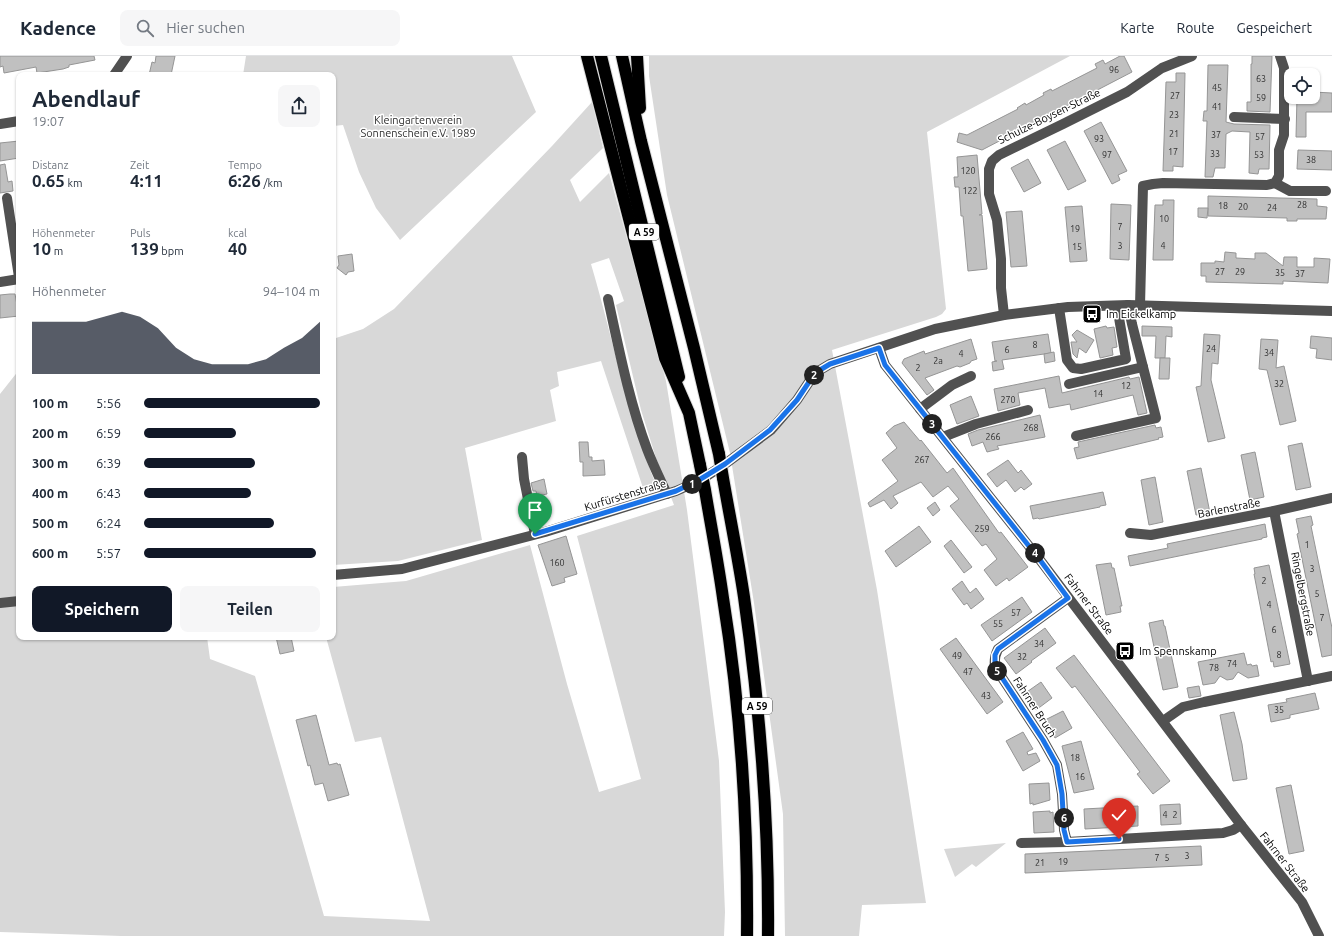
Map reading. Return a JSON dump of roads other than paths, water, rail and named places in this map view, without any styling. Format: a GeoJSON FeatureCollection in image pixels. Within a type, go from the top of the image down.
{"type":"FeatureCollection","features":[{"type":"Feature","properties":{"kind":"highway"},"geometry":{"type":"LineString","coordinates":[[587,56],[665,358],[687,408]]}},
{"type":"Feature","properties":{"kind":"highway","name":"A 59"},"geometry":{"type":"LineString","coordinates":[[600,56],[689,413],[705,490],[724,598],[736,706],[745,814],[747,936]]}},
{"type":"Feature","properties":{"kind":"highway","name":"A 59"},"geometry":{"type":"LineString","coordinates":[[622,56],[694,348],[718,454],[744,597],[757,705],[766,812],[768,936]]}},
{"type":"Feature","properties":{"kind":"highway"},"geometry":{"type":"LineString","coordinates":[[637,56],[642,141]]}},
{"type":"Feature","properties":{"kind":"street"},"geometry":{"type":"LineString","coordinates":[[116,72],[127,56]]}},
{"type":"Feature","properties":{"kind":"street","name":"Schulze-Boysen-Straße"},"geometry":{"type":"LineString","coordinates":[[1004,315],[997,220],[989,194],[989,169],[992,161],[998,154],[1128,92],[1162,68],[1192,56]]}},
{"type":"Feature","properties":{"kind":"street"},"geometry":{"type":"LineString","coordinates":[[1275,183],[1279,176],[1279,150],[1284,135],[1285,119],[1284,68],[1280,56]]}},
{"type":"Feature","properties":{"kind":"street"},"geometry":{"type":"LineString","coordinates":[[1234,117],[1285,119]]}},
{"type":"Feature","properties":{"kind":"street"},"geometry":{"type":"LineString","coordinates":[[0,124],[16,121]]}},
{"type":"Feature","properties":{"kind":"street"},"geometry":{"type":"LineString","coordinates":[[1140,306],[1143,186],[1163,183],[1267,185],[1275,183],[1290,191],[1326,191]]}},
{"type":"Feature","properties":{"kind":"street"},"geometry":{"type":"LineString","coordinates":[[7,198],[16,257]]}},
{"type":"Feature","properties":{"kind":"street"},"geometry":{"type":"LineString","coordinates":[[0,282],[16,279]]}},
{"type":"Feature","properties":{"kind":"street"},"geometry":{"type":"LineString","coordinates":[[608,299],[628,387],[647,448],[667,494]]}},
{"type":"Feature","properties":{"kind":"street"},"geometry":{"type":"LineString","coordinates":[[879,348],[935,329],[1004,315],[1059,308],[1128,305],[1332,311]]}},
{"type":"Feature","properties":{"kind":"street"},"geometry":{"type":"LineString","coordinates":[[1076,436],[1156,418],[1128,305]]}},
{"type":"Feature","properties":{"kind":"street"},"geometry":{"type":"LineString","coordinates":[[1059,308],[1067,360],[1073,368],[1081,369],[1126,359],[1117,306]]}},
{"type":"Feature","properties":{"kind":"street","name":"Kurfürstenstraße"},"geometry":{"type":"LineString","coordinates":[[336,575],[402,569],[535,534],[676,491],[699,480],[725,464],[770,430],[797,400],[815,373],[822,368],[879,348]]}},
{"type":"Feature","properties":{"kind":"street","name":"Fahrner Straße"},"geometry":{"type":"LineString","coordinates":[[879,348],[885,365],[1040,560],[1241,825],[1302,902],[1319,936]]}},
{"type":"Feature","properties":{"kind":"street"},"geometry":{"type":"LineString","coordinates":[[1069,384],[1143,366]]}},
{"type":"Feature","properties":{"kind":"street"},"geometry":{"type":"LineString","coordinates":[[920,409],[952,385],[971,376]]}},
{"type":"Feature","properties":{"kind":"street"},"geometry":{"type":"LineString","coordinates":[[943,437],[976,424],[1028,410]]}},
{"type":"Feature","properties":{"kind":"street"},"geometry":{"type":"LineString","coordinates":[[522,457],[524,478],[535,534]]}},
{"type":"Feature","properties":{"kind":"street","name":"Barlenstraße"},"geometry":{"type":"LineString","coordinates":[[1130,533],[1151,535],[1332,498]]}},
{"type":"Feature","properties":{"kind":"street","name":"Ringelbergstraße"},"geometry":{"type":"LineString","coordinates":[[1274,511],[1308,681]]}},
{"type":"Feature","properties":{"kind":"street","name":"Fahrner Bruch"},"geometry":{"type":"LineString","coordinates":[[1067,842],[1064,830],[1062,794],[1057,765],[1043,740],[995,667],[994,661],[998,649],[1068,598]]}},
{"type":"Feature","properties":{"kind":"street"},"geometry":{"type":"LineString","coordinates":[[0,603],[16,601]]}},
{"type":"Feature","properties":{"kind":"street"},"geometry":{"type":"LineString","coordinates":[[1163,721],[1183,707],[1332,676]]}},
{"type":"Feature","properties":{"kind":"street"},"geometry":{"type":"LineString","coordinates":[[1021,844],[1223,833],[1233,830],[1241,825]]}},
{"type":"Feature","properties":{"kind":"place","name":"Im Eickelkamp"},"geometry":{"type":"Point","coordinates":[1092,314]}},
{"type":"Feature","properties":{"kind":"place","name":"Im Spennskamp"},"geometry":{"type":"Point","coordinates":[1125,651]}},
{"type":"Feature","properties":{"kind":"park label","name":"Kleingartenverein Sonnenschein e.V. 1989"},"geometry":{"type":"Point","coordinates":[418,126]}}]}
